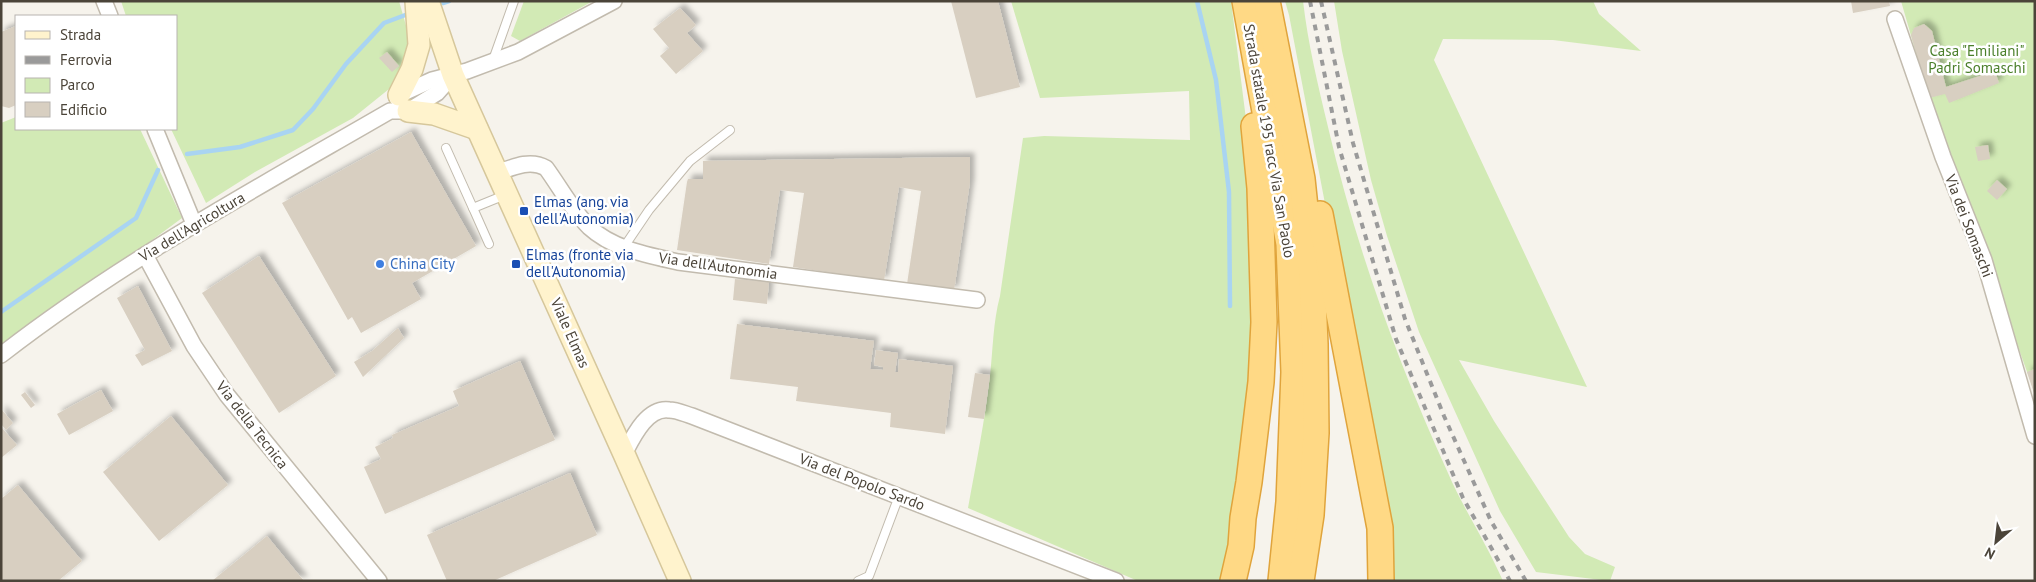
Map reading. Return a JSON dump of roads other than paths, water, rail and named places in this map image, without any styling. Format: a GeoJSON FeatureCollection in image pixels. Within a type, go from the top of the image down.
{"type":"FeatureCollection","features":[{"type":"Feature","properties":{"kind":"highway","name":"Strada statale 195 racc Via San Paolo"},"geometry":{"type":"LineString","coordinates":[[1245,1],[1289,244],[1294,372],[1289,502],[1281,581]]}},
{"type":"Feature","properties":{"kind":"highway","name":"Strada statale 195 racc Via San Paolo"},"geometry":{"type":"LineString","coordinates":[[1267,1],[1302,179],[1312,291],[1315,344],[1316,433],[1311,515],[1301,581]]}},
{"type":"Feature","properties":{"kind":"highway"},"geometry":{"type":"LineString","coordinates":[[1233,581],[1241,546],[1242,518],[1249,482],[1262,382],[1264,322],[1260,188],[1250,92],[1257,64]]}},
{"type":"Feature","properties":{"kind":"highway"},"geometry":{"type":"LineString","coordinates":[[1302,179],[1318,202],[1380,528],[1381,581]]}},
{"type":"Feature","properties":{"kind":"main road"},"geometry":{"type":"LineString","coordinates":[[416,1],[419,45],[399,106],[434,114],[477,129]]}},
{"type":"Feature","properties":{"kind":"main road","name":"Viale Elmas"},"geometry":{"type":"LineString","coordinates":[[428,1],[436,30],[453,75],[680,581]]}},
{"type":"Feature","properties":{"kind":"street"},"geometry":{"type":"LineString","coordinates":[[104,1],[110,15]]}},
{"type":"Feature","properties":{"kind":"street","name":"Via dell'Agricoltura"},"geometry":{"type":"LineString","coordinates":[[1,355],[50,318],[145,255],[194,224],[399,106],[432,80],[453,75],[518,52],[614,1]]}},
{"type":"Feature","properties":{"kind":"street","name":"Via dei Somaschi"},"geometry":{"type":"LineString","coordinates":[[1896,19],[1943,157],[1984,260],[2035,436]]}},
{"type":"Feature","properties":{"kind":"street"},"geometry":{"type":"LineString","coordinates":[[155,130],[194,224]]}},
{"type":"Feature","properties":{"kind":"street","name":"Via dell'Autonomia"},"geometry":{"type":"LineString","coordinates":[[497,173],[531,163],[539,164],[546,168],[590,227],[605,238],[639,254],[678,262],[977,300]]}},
{"type":"Feature","properties":{"kind":"street","name":"Via della Tecnica"},"geometry":{"type":"LineString","coordinates":[[145,255],[194,346],[227,396],[379,581]]}},
{"type":"Feature","properties":{"kind":"street","name":"Via del Popolo Sardo"},"geometry":{"type":"LineString","coordinates":[[624,454],[638,429],[649,417],[660,410],[669,410],[692,416],[1116,581]]}},
{"type":"Feature","properties":{"kind":"lane"},"geometry":{"type":"LineString","coordinates":[[492,62],[514,1]]}},
{"type":"Feature","properties":{"kind":"lane"},"geometry":{"type":"LineString","coordinates":[[624,247],[649,210],[690,161],[730,130]]}},
{"type":"Feature","properties":{"kind":"lane"},"geometry":{"type":"LineString","coordinates":[[446,148],[489,244]]}},
{"type":"Feature","properties":{"kind":"lane"},"geometry":{"type":"LineString","coordinates":[[473,208],[507,194]]}},
{"type":"Feature","properties":{"kind":"lane"},"geometry":{"type":"LineString","coordinates":[[858,581],[870,576],[899,496]]}},
{"type":"Feature","properties":{"kind":"waterway"},"geometry":{"type":"LineString","coordinates":[[443,3],[449,1]]}},
{"type":"Feature","properties":{"kind":"waterway"},"geometry":{"type":"LineString","coordinates":[[1197,1],[1216,80],[1229,192],[1230,306]]}},
{"type":"Feature","properties":{"kind":"waterway"},"geometry":{"type":"LineString","coordinates":[[187,154],[240,147],[293,130],[313,109],[346,64],[384,23],[408,14]]}},
{"type":"Feature","properties":{"kind":"waterway"},"geometry":{"type":"LineString","coordinates":[[1,312],[136,218],[158,170]]}},
{"type":"Feature","properties":{"kind":"railway"},"geometry":{"type":"LineString","coordinates":[[1310,1],[1339,147],[1396,339],[1463,498],[1510,581]]}},
{"type":"Feature","properties":{"kind":"railway"},"geometry":{"type":"LineString","coordinates":[[1321,1],[1353,143],[1405,319],[1444,416],[1491,521],[1526,581]]}},
{"type":"Feature","properties":{"kind":"place","name":"Elmas (ang. via dell'Autonomia)"},"geometry":{"type":"Point","coordinates":[524,211]}},
{"type":"Feature","properties":{"kind":"place","name":"China City"},"geometry":{"type":"Point","coordinates":[380,264]}},
{"type":"Feature","properties":{"kind":"place","name":"Elmas (fronte via dell'Autonomia)"},"geometry":{"type":"Point","coordinates":[516,264]}},
{"type":"Feature","properties":{"kind":"park label","name":"Casa \"Emiliani\" Padri Somaschi"},"geometry":{"type":"Point","coordinates":[1977,60]}}]}
